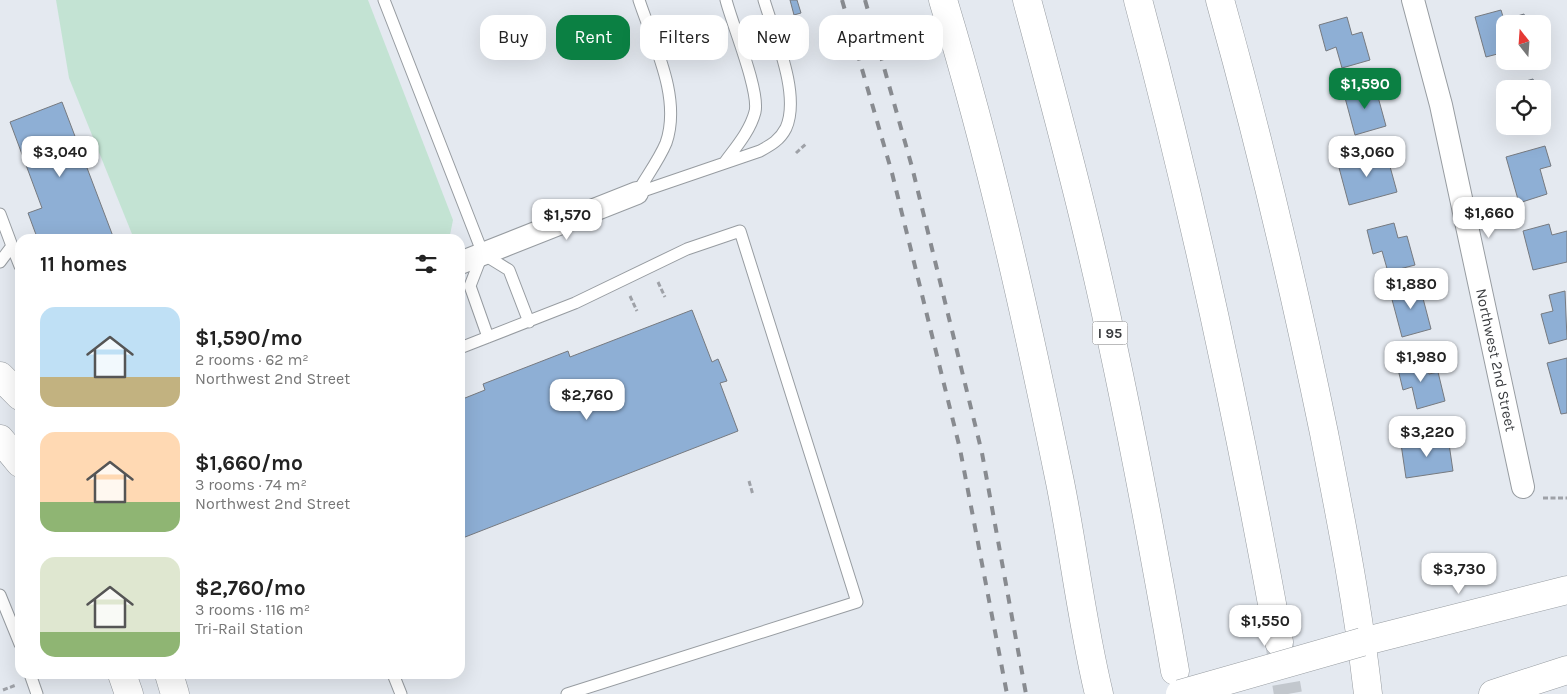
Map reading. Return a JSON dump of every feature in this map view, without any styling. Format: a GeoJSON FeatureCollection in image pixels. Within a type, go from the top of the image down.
{"type":"FeatureCollection","features":[{"type":"Feature","properties":{"kind":"main road"},"geometry":{"type":"LineString","coordinates":[[942,0],[994,193],[1038,378],[1060,484],[1098,693]]}},
{"type":"Feature","properties":{"kind":"main road","name":"I 95"},"geometry":{"type":"LineString","coordinates":[[1027,0],[1104,306],[1181,688]]}},
{"type":"Feature","properties":{"kind":"main road"},"geometry":{"type":"LineString","coordinates":[[1138,0],[1182,173],[1222,344],[1257,514],[1279,642]]}},
{"type":"Feature","properties":{"kind":"main road"},"geometry":{"type":"LineString","coordinates":[[1220,0],[1274,202],[1291,278],[1329,458],[1362,642],[1368,694]]}},
{"type":"Feature","properties":{"kind":"main road"},"geometry":{"type":"LineString","coordinates":[[0,376],[15,391]]}},
{"type":"Feature","properties":{"kind":"main road"},"geometry":{"type":"LineString","coordinates":[[1181,688],[1567,590]]}},
{"type":"Feature","properties":{"kind":"main road"},"geometry":{"type":"LineString","coordinates":[[1493,694],[1567,670]]}},
{"type":"Feature","properties":{"kind":"main road"},"geometry":{"type":"LineString","coordinates":[[124,679],[129,694]]}},
{"type":"Feature","properties":{"kind":"main road"},"geometry":{"type":"LineString","coordinates":[[171,679],[176,694]]}},
{"type":"Feature","properties":{"kind":"street","name":"Northwest 2nd Street"},"geometry":{"type":"LineString","coordinates":[[1413,0],[1440,105],[1523,487]]}},
{"type":"Feature","properties":{"kind":"street"},"geometry":{"type":"LineString","coordinates":[[465,261],[637,193]]}},
{"type":"Feature","properties":{"kind":"lane"},"geometry":{"type":"LineString","coordinates":[[384,0],[483,254],[509,270],[529,322]]}},
{"type":"Feature","properties":{"kind":"lane"},"geometry":{"type":"LineString","coordinates":[[637,193],[666,142],[670,118],[666,84],[639,0]]}},
{"type":"Feature","properties":{"kind":"lane"},"geometry":{"type":"LineString","coordinates":[[725,162],[749,127],[756,105],[726,0]]}},
{"type":"Feature","properties":{"kind":"lane"},"geometry":{"type":"LineString","coordinates":[[637,193],[773,144],[783,133],[789,118],[790,97],[786,75],[764,0]]}},
{"type":"Feature","properties":{"kind":"lane"},"geometry":{"type":"LineString","coordinates":[[0,214],[15,254]]}},
{"type":"Feature","properties":{"kind":"lane"},"geometry":{"type":"LineString","coordinates":[[465,346],[575,303],[687,249],[740,231],[858,602],[567,694]]}},
{"type":"Feature","properties":{"kind":"lane"},"geometry":{"type":"LineString","coordinates":[[0,262],[12,246]]}},
{"type":"Feature","properties":{"kind":"lane"},"geometry":{"type":"LineString","coordinates":[[483,254],[470,286],[488,337]]}},
{"type":"Feature","properties":{"kind":"lane"},"geometry":{"type":"LineString","coordinates":[[0,595],[15,632]]}},
{"type":"Feature","properties":{"kind":"lane"},"geometry":{"type":"LineString","coordinates":[[32,679],[37,694]]}},
{"type":"Feature","properties":{"kind":"lane"},"geometry":{"type":"LineString","coordinates":[[395,679],[400,694]]}},
{"type":"Feature","properties":{"kind":"path"},"geometry":{"type":"LineString","coordinates":[[796,153],[807,143]]}},
{"type":"Feature","properties":{"kind":"path"},"geometry":{"type":"LineString","coordinates":[[656,279],[665,297]]}},
{"type":"Feature","properties":{"kind":"path"},"geometry":{"type":"LineString","coordinates":[[628,293],[637,311]]}},
{"type":"Feature","properties":{"kind":"path"},"geometry":{"type":"LineString","coordinates":[[749,481],[753,494]]}},
{"type":"Feature","properties":{"kind":"path"},"geometry":{"type":"LineString","coordinates":[[3,690],[20,684]]}},
{"type":"Feature","properties":{"kind":"green space"},"geometry":{"type":"Polygon","coordinates":[[[56,0],[368,0],[453,220],[450,234],[132,234],[69,78],[56,0]]]}},
{"type":"Feature","properties":{"kind":"building"},"geometry":{"type":"Polygon","coordinates":[[[790,0],[797,0],[801,13],[794,15],[790,0]]]}},
{"type":"Feature","properties":{"kind":"building"},"geometry":{"type":"Polygon","coordinates":[[[1501,10],[1502,15],[1496,15],[1496,54],[1486,57],[1475,17],[1501,10]]]}},
{"type":"Feature","properties":{"kind":"building"},"geometry":{"type":"Polygon","coordinates":[[[1347,17],[1352,35],[1362,32],[1370,60],[1342,68],[1336,47],[1326,51],[1319,25],[1347,17]]]}},
{"type":"Feature","properties":{"kind":"building"},"geometry":{"type":"Polygon","coordinates":[[[1375,86],[1386,126],[1355,135],[1344,94],[1375,86]]]}},
{"type":"Feature","properties":{"kind":"building"},"geometry":{"type":"Polygon","coordinates":[[[62,102],[112,234],[36,234],[28,213],[42,208],[10,122],[62,102]]]}},
{"type":"Feature","properties":{"kind":"building"},"geometry":{"type":"Polygon","coordinates":[[[1545,146],[1551,166],[1540,169],[1547,194],[1519,203],[1506,157],[1545,146]]]}},
{"type":"Feature","properties":{"kind":"building"},"geometry":{"type":"Polygon","coordinates":[[[1386,152],[1397,192],[1349,205],[1338,164],[1386,152]]]}},
{"type":"Feature","properties":{"kind":"building"},"geometry":{"type":"Polygon","coordinates":[[[1394,223],[1398,238],[1407,236],[1415,265],[1388,272],[1382,251],[1373,254],[1367,230],[1394,223]]]}},
{"type":"Feature","properties":{"kind":"building"},"geometry":{"type":"Polygon","coordinates":[[[1549,224],[1552,235],[1567,231],[1567,262],[1533,270],[1523,231],[1549,224]]]}},
{"type":"Feature","properties":{"kind":"building"},"geometry":{"type":"Polygon","coordinates":[[[1419,283],[1431,329],[1402,337],[1390,292],[1419,283]]]}},
{"type":"Feature","properties":{"kind":"building"},"geometry":{"type":"Polygon","coordinates":[[[1565,291],[1567,339],[1549,344],[1541,314],[1553,311],[1549,295],[1565,291]]]}},
{"type":"Feature","properties":{"kind":"building"},"geometry":{"type":"Polygon","coordinates":[[[692,310],[712,362],[718,359],[727,381],[720,383],[738,431],[465,537],[465,398],[485,390],[483,384],[568,351],[570,357],[692,310]]]}},
{"type":"Feature","properties":{"kind":"building"},"geometry":{"type":"Polygon","coordinates":[[[1425,358],[1429,374],[1438,372],[1445,401],[1417,409],[1412,387],[1403,390],[1397,365],[1425,358]]]}},
{"type":"Feature","properties":{"kind":"building"},"geometry":{"type":"Polygon","coordinates":[[[1567,358],[1567,413],[1561,414],[1547,363],[1567,358]]]}},
{"type":"Feature","properties":{"kind":"building"},"geometry":{"type":"Polygon","coordinates":[[[1448,437],[1453,471],[1406,478],[1401,444],[1448,437]]]}},
{"type":"Feature","properties":{"kind":"tunnel"},"geometry":{"type":"LineString","coordinates":[[1279,642],[1288,694]]}},
{"type":"Feature","properties":{"kind":"railway"},"geometry":{"type":"LineString","coordinates":[[842,0],[892,173],[960,449],[1007,694]]}},
{"type":"Feature","properties":{"kind":"railway"},"geometry":{"type":"LineString","coordinates":[[865,0],[912,167],[982,453],[1026,694]]}}]}
